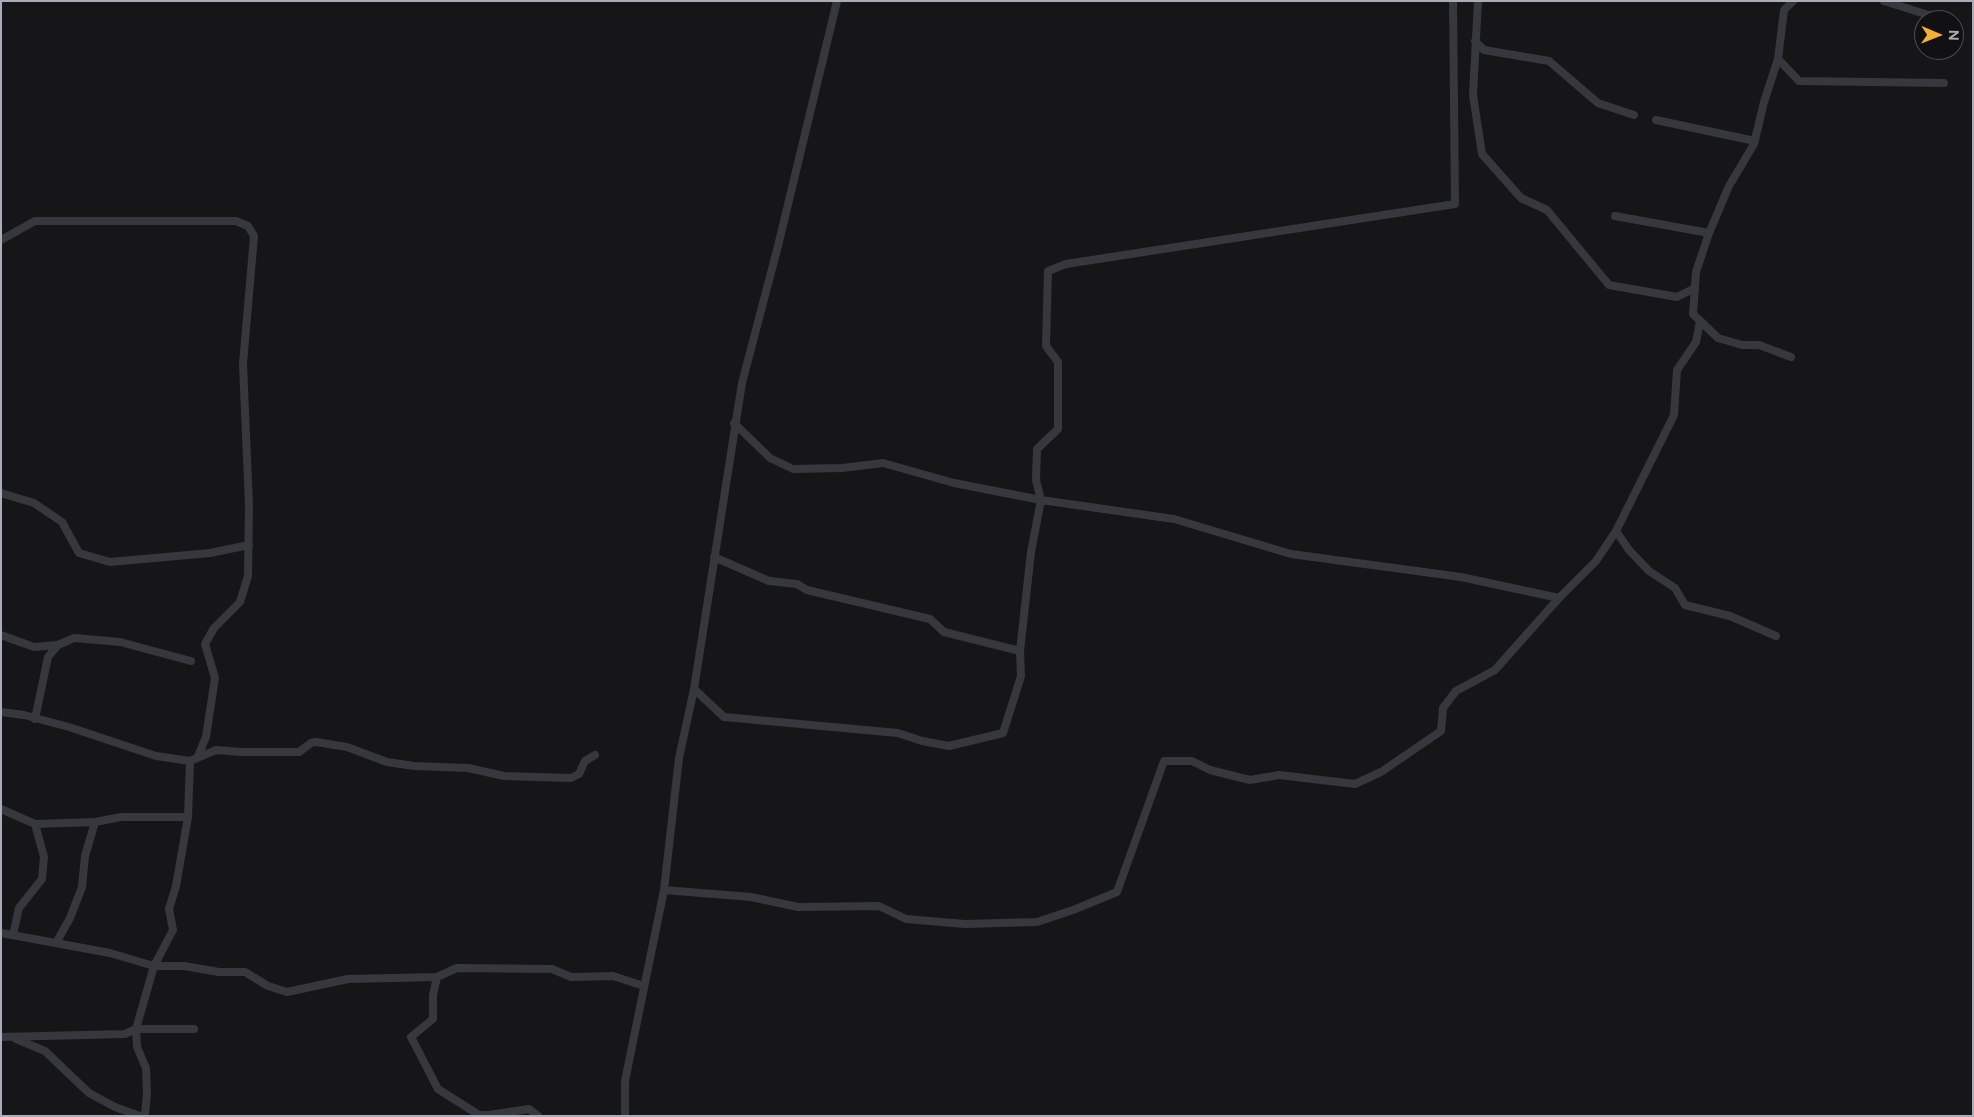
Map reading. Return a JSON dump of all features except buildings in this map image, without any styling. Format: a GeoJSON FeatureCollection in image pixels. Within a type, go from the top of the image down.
{"type":"FeatureCollection","features":[{"type":"Feature","properties":{"kind":"street"},"geometry":{"type":"LineString","coordinates":[[625,1116],[626,1081],[664,890],[679,758],[694,689],[734,423],[742,383],[778,246],[837,1]]}},
{"type":"Feature","properties":{"kind":"street"},"geometry":{"type":"LineString","coordinates":[[694,689],[724,717],[898,733],[922,741],[949,746],[1003,733],[1021,676],[1020,651],[1031,552],[1041,500],[1036,480],[1037,449],[1058,429],[1058,362],[1046,346],[1048,271],[1066,264],[1454,204],[1453,1]]}},
{"type":"Feature","properties":{"kind":"street"},"geometry":{"type":"LineString","coordinates":[[1478,1],[1473,96],[1482,154],[1521,198],[1547,210],[1609,285],[1677,298],[1695,288]]}},
{"type":"Feature","properties":{"kind":"street"},"geometry":{"type":"LineString","coordinates":[[1791,357],[1759,345],[1742,345],[1718,338],[1693,314],[1696,272],[1709,233],[1729,186],[1754,141],[1778,59],[1784,10],[1793,1]]}},
{"type":"Feature","properties":{"kind":"street"},"geometry":{"type":"LineString","coordinates":[[1884,1],[1914,10]]}},
{"type":"Feature","properties":{"kind":"street"},"geometry":{"type":"LineString","coordinates":[[1476,41],[1484,50],[1549,61],[1598,104],[1634,114]]}},
{"type":"Feature","properties":{"kind":"street"},"geometry":{"type":"LineString","coordinates":[[1778,59],[1799,81],[1944,83]]}},
{"type":"Feature","properties":{"kind":"street"},"geometry":{"type":"LineString","coordinates":[[1656,120],[1754,141]]}},
{"type":"Feature","properties":{"kind":"street"},"geometry":{"type":"LineString","coordinates":[[1615,216],[1709,233]]}},
{"type":"Feature","properties":{"kind":"street"},"geometry":{"type":"LineString","coordinates":[[1,240],[35,221],[236,221],[248,226],[254,236],[243,364],[249,545],[248,576],[240,602],[214,628],[205,644],[215,678],[206,737],[198,756]]}},
{"type":"Feature","properties":{"kind":"street"},"geometry":{"type":"LineString","coordinates":[[664,890],[751,897],[798,907],[879,906],[906,919],[965,924],[1037,922],[1117,892],[1164,761],[1192,760],[1210,770],[1250,780],[1279,775],[1355,784],[1381,772],[1441,731],[1443,708],[1456,691],[1495,670],[1559,598],[1596,561],[1616,531],[1674,415],[1676,370],[1696,342],[1700,321]]}},
{"type":"Feature","properties":{"kind":"street"},"geometry":{"type":"LineString","coordinates":[[734,423],[770,458],[793,469],[842,468],[883,463],[954,483],[1041,500],[1174,519],[1291,554],[1461,577],[1559,598]]}},
{"type":"Feature","properties":{"kind":"street"},"geometry":{"type":"LineString","coordinates":[[1,492],[34,503],[62,522],[78,553],[110,562],[210,553],[249,545]]}},
{"type":"Feature","properties":{"kind":"street"},"geometry":{"type":"LineString","coordinates":[[1616,531],[1629,550],[1649,571],[1675,588],[1685,605],[1730,616],[1776,636]]}},
{"type":"Feature","properties":{"kind":"street"},"geometry":{"type":"LineString","coordinates":[[714,558],[769,581],[796,584],[807,590],[930,619],[944,632],[1020,651]]}},
{"type":"Feature","properties":{"kind":"street"},"geometry":{"type":"LineString","coordinates":[[1,635],[34,647],[58,645],[74,638],[120,642],[192,660]]}},
{"type":"Feature","properties":{"kind":"street"},"geometry":{"type":"LineString","coordinates":[[35,719],[48,657],[58,645]]}},
{"type":"Feature","properties":{"kind":"street"},"geometry":{"type":"LineString","coordinates":[[1,712],[24,715],[102,736],[156,756],[190,761],[216,750],[299,752],[311,743],[316,742],[347,747],[387,762],[414,766],[468,768],[504,776],[572,778],[579,774],[586,761],[594,755]]}},
{"type":"Feature","properties":{"kind":"street"},"geometry":{"type":"LineString","coordinates":[[145,1116],[148,1092],[146,1068],[136,1047],[136,1029],[154,966],[173,930],[169,908],[176,886],[188,817],[190,761]]}},
{"type":"Feature","properties":{"kind":"street"},"geometry":{"type":"LineString","coordinates":[[1,809],[35,824],[95,822],[121,817],[188,817]]}},
{"type":"Feature","properties":{"kind":"street"},"geometry":{"type":"LineString","coordinates":[[56,943],[70,918],[82,886],[85,856],[95,822]]}},
{"type":"Feature","properties":{"kind":"street"},"geometry":{"type":"LineString","coordinates":[[13,935],[19,908],[42,879],[44,856],[35,824]]}},
{"type":"Feature","properties":{"kind":"street"},"geometry":{"type":"LineString","coordinates":[[1,933],[110,953],[154,966],[184,966],[219,972],[245,972],[268,986],[287,992],[348,979],[436,977],[457,968],[552,969],[571,977],[613,976],[644,986]]}},
{"type":"Feature","properties":{"kind":"street"},"geometry":{"type":"LineString","coordinates":[[436,977],[432,1019],[411,1037],[438,1089],[479,1115],[529,1109],[538,1116]]}},
{"type":"Feature","properties":{"kind":"street"},"geometry":{"type":"LineString","coordinates":[[1,1037],[125,1034],[136,1029],[194,1029]]}},
{"type":"Feature","properties":{"kind":"street"},"geometry":{"type":"LineString","coordinates":[[12,1037],[45,1051],[90,1093],[115,1107],[140,1116]]}}]}
